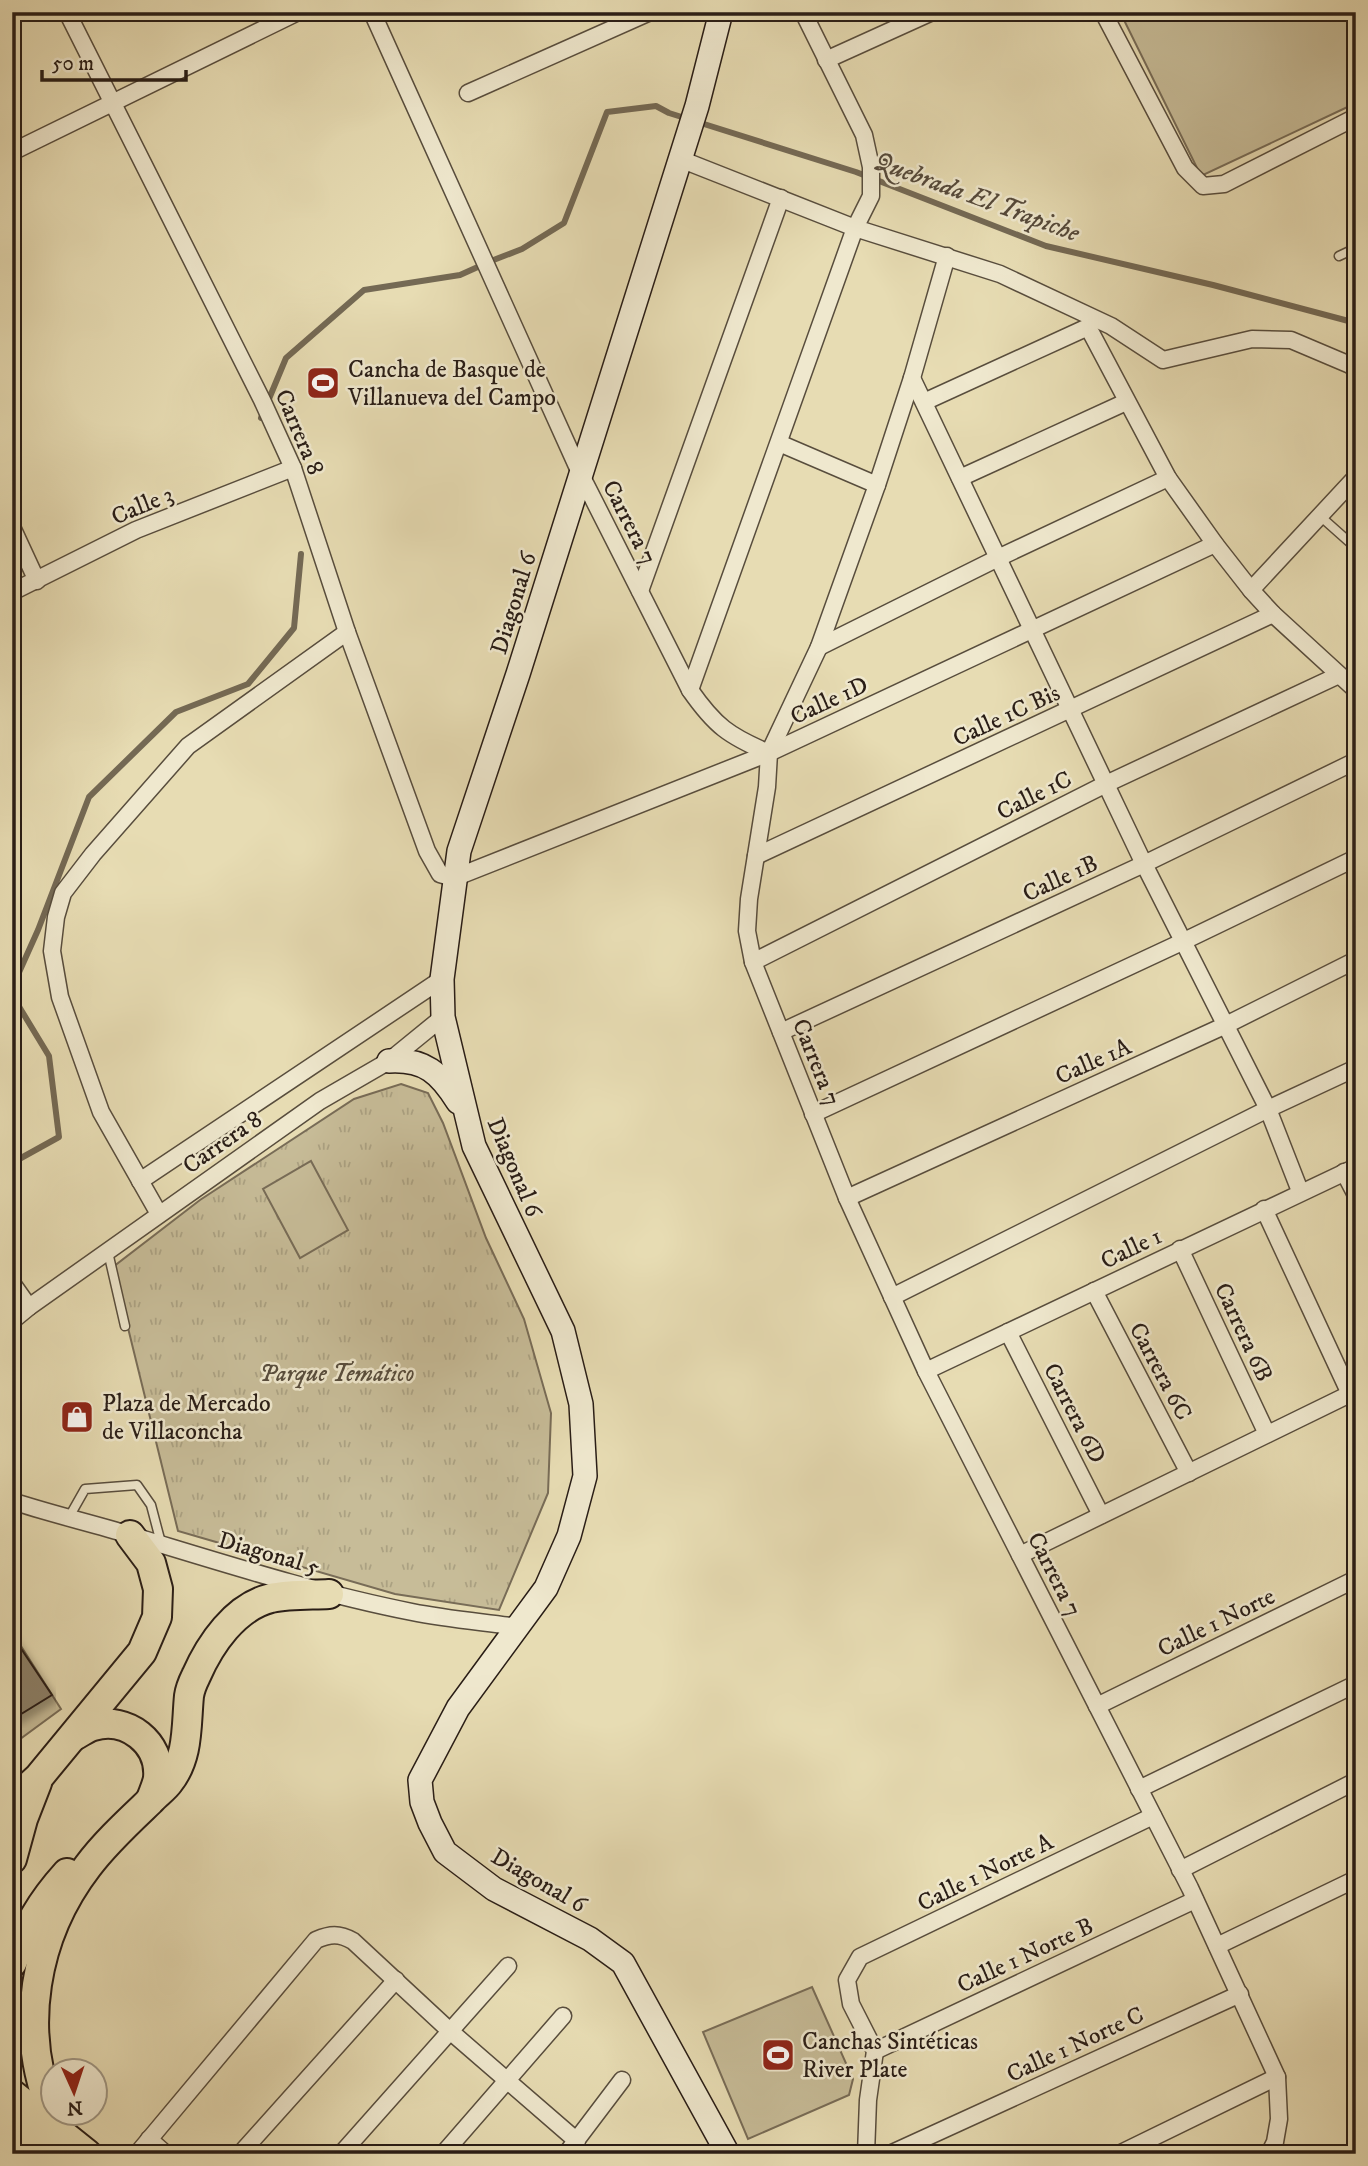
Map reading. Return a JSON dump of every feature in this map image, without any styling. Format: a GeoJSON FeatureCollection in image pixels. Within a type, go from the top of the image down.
{"type":"FeatureCollection","features":[{"type":"Feature","properties":{"kind":"highway"},"geometry":{"type":"LineString","coordinates":[[12,1802],[39,1777],[142,1652],[157,1617],[158,1589],[151,1563],[130,1535]]}},
{"type":"Feature","properties":{"kind":"highway"},"geometry":{"type":"LineString","coordinates":[[38,2060],[34,2015],[38,1975],[49,1936],[66,1899],[88,1865],[169,1782],[180,1762],[187,1738],[189,1692],[218,1636],[244,1612],[270,1598],[329,1594]]}},
{"type":"Feature","properties":{"kind":"highway"},"geometry":{"type":"LineString","coordinates":[[74,1736],[92,1726],[112,1723],[131,1729],[147,1742],[157,1760],[158,1780],[151,1799]]}},
{"type":"Feature","properties":{"kind":"highway"},"geometry":{"type":"LineString","coordinates":[[12,1859],[39,1777]]}},
{"type":"Feature","properties":{"kind":"highway"},"geometry":{"type":"LineString","coordinates":[[12,1963],[33,1916],[47,1895],[76,1864],[116,1835]]}},
{"type":"Feature","properties":{"kind":"highway"},"geometry":{"type":"LineString","coordinates":[[13,2094],[38,2115]]}},
{"type":"Feature","properties":{"kind":"highway"},"geometry":{"type":"LineString","coordinates":[[12,2123],[38,2126]]}},
{"type":"Feature","properties":{"kind":"highway"},"geometry":{"type":"LineString","coordinates":[[54,2128],[87,2154]]}},
{"type":"Feature","properties":{"kind":"street","name":"Carrera 8"},"geometry":{"type":"LineString","coordinates":[[67,12],[277,432],[293,468],[347,632],[427,851],[440,874],[454,878]]}},
{"type":"Feature","properties":{"kind":"street"},"geometry":{"type":"LineString","coordinates":[[12,152],[298,12]]}},
{"type":"Feature","properties":{"kind":"street","name":"Carrera 7"},"geometry":{"type":"LineString","coordinates":[[372,12],[581,475],[690,690],[712,721],[739,740],[769,752],[767,787],[749,899],[747,931],[753,962],[847,1198],[926,1371],[1195,1900],[1277,2077],[1279,2119],[1272,2148]]}},
{"type":"Feature","properties":{"kind":"street"},"geometry":{"type":"LineString","coordinates":[[468,93],[650,12]]}},
{"type":"Feature","properties":{"kind":"street","name":"Diagonal 6"},"geometry":{"type":"LineString","coordinates":[[721,12],[684,149],[518,674],[459,851],[454,878],[442,979],[443,1017],[474,1146],[562,1331],[581,1404],[585,1476],[569,1536],[547,1588],[458,1708],[420,1780],[422,1802],[445,1852],[494,1889],[590,1939],[623,1963],[728,2154]]}},
{"type":"Feature","properties":{"kind":"street"},"geometry":{"type":"LineString","coordinates":[[690,690],[855,228],[871,196],[871,167],[864,135],[803,12]]}},
{"type":"Feature","properties":{"kind":"street"},"geometry":{"type":"LineString","coordinates":[[826,60],[932,12]]}},
{"type":"Feature","properties":{"kind":"street"},"geometry":{"type":"LineString","coordinates":[[1103,12],[1185,168],[1203,186],[1224,184],[1356,117]]}},
{"type":"Feature","properties":{"kind":"street"},"geometry":{"type":"LineString","coordinates":[[684,149],[781,198],[855,228],[1000,274],[1111,326],[1163,360],[1252,339],[1291,340],[1356,370]]}},
{"type":"Feature","properties":{"kind":"street"},"geometry":{"type":"LineString","coordinates":[[640,591],[781,198]]}},
{"type":"Feature","properties":{"kind":"street"},"geometry":{"type":"LineString","coordinates":[[769,752],[819,647],[877,485],[912,378],[947,256]]}},
{"type":"Feature","properties":{"kind":"street"},"geometry":{"type":"LineString","coordinates":[[924,402],[1088,327],[1168,478],[1215,544],[1273,614],[1356,690]]}},
{"type":"Feature","properties":{"kind":"street"},"geometry":{"type":"LineString","coordinates":[[912,378],[1144,864],[1268,1109],[1300,1191]]}},
{"type":"Feature","properties":{"kind":"street"},"geometry":{"type":"LineString","coordinates":[[960,478],[1126,402]]}},
{"type":"Feature","properties":{"kind":"street"},"geometry":{"type":"LineString","coordinates":[[779,443],[877,485]]}},
{"type":"Feature","properties":{"kind":"street","name":"Calle 3"},"geometry":{"type":"LineString","coordinates":[[12,592],[136,530],[293,468]]}},
{"type":"Feature","properties":{"kind":"street"},"geometry":{"type":"LineString","coordinates":[[1251,590],[1356,477]]}},
{"type":"Feature","properties":{"kind":"street"},"geometry":{"type":"LineString","coordinates":[[819,647],[1168,478]]}},
{"type":"Feature","properties":{"kind":"street"},"geometry":{"type":"LineString","coordinates":[[12,527],[37,581]]}},
{"type":"Feature","properties":{"kind":"street","name":"Calle 1D"},"geometry":{"type":"LineString","coordinates":[[454,878],[769,752],[1215,544]]}},
{"type":"Feature","properties":{"kind":"street","name":"Calle 1C Bis"},"geometry":{"type":"LineString","coordinates":[[756,856],[1273,614]]}},
{"type":"Feature","properties":{"kind":"street"},"geometry":{"type":"LineString","coordinates":[[159,1214],[101,1112],[60,997],[52,951],[55,917],[62,893],[188,746],[347,632]]}},
{"type":"Feature","properties":{"kind":"street","name":"Calle 1C"},"geometry":{"type":"LineString","coordinates":[[753,962],[1106,785],[1339,675]]}},
{"type":"Feature","properties":{"kind":"street","name":"Calle 1B"},"geometry":{"type":"LineString","coordinates":[[781,1032],[1144,864],[1356,761]]}},
{"type":"Feature","properties":{"kind":"street"},"geometry":{"type":"LineString","coordinates":[[813,1114],[1356,858]]}},
{"type":"Feature","properties":{"kind":"street","name":"Calle 1A"},"geometry":{"type":"LineString","coordinates":[[847,1198],[1226,1025],[1356,960]]}},
{"type":"Feature","properties":{"kind":"street"},"geometry":{"type":"LineString","coordinates":[[141,1181],[442,979]]}},
{"type":"Feature","properties":{"kind":"street","name":"Carrera 8"},"geometry":{"type":"LineString","coordinates":[[29,1307],[320,1101],[389,1061],[443,1017]]}},
{"type":"Feature","properties":{"kind":"street"},"geometry":{"type":"LineString","coordinates":[[389,1061],[409,1061],[438,1074],[465,1114]]}},
{"type":"Feature","properties":{"kind":"street"},"geometry":{"type":"LineString","coordinates":[[892,1297],[1268,1109],[1356,1068]]}},
{"type":"Feature","properties":{"kind":"street"},"geometry":{"type":"LineString","coordinates":[[1350,1169],[1356,1195]]}},
{"type":"Feature","properties":{"kind":"street","name":"Calle 1"},"geometry":{"type":"LineString","coordinates":[[926,1371],[1350,1169]]}},
{"type":"Feature","properties":{"kind":"street"},"geometry":{"type":"LineString","coordinates":[[1020,1555],[1353,1393],[1264,1209]]}},
{"type":"Feature","properties":{"kind":"street","name":"Carrera 6B"},"geometry":{"type":"LineString","coordinates":[[1180,1249],[1268,1434]]}},
{"type":"Feature","properties":{"kind":"street"},"geometry":{"type":"LineString","coordinates":[[12,1283],[29,1307],[12,1321]]}},
{"type":"Feature","properties":{"kind":"street","name":"Carrera 6C"},"geometry":{"type":"LineString","coordinates":[[1094,1291],[1189,1473]]}},
{"type":"Feature","properties":{"kind":"street","name":"Carrera 6D"},"geometry":{"type":"LineString","coordinates":[[1007,1332],[1101,1515]]}},
{"type":"Feature","properties":{"kind":"street","name":"Diagonal 5"},"geometry":{"type":"LineString","coordinates":[[12,1501],[329,1594],[414,1613],[518,1627]]}},
{"type":"Feature","properties":{"kind":"street","name":"Calle 1 Norte"},"geometry":{"type":"LineString","coordinates":[[1097,1706],[1356,1579]]}},
{"type":"Feature","properties":{"kind":"street"},"geometry":{"type":"LineString","coordinates":[[1139,1789],[1356,1684]]}},
{"type":"Feature","properties":{"kind":"street"},"geometry":{"type":"LineString","coordinates":[[1180,1870],[1356,1782]]}},
{"type":"Feature","properties":{"kind":"street","name":"Calle 1 Norte A"},"geometry":{"type":"LineString","coordinates":[[875,2051],[851,2004],[847,1980],[860,1958],[1153,1816]]}},
{"type":"Feature","properties":{"kind":"street"},"geometry":{"type":"LineString","coordinates":[[1217,1946],[1356,1879]]}},
{"type":"Feature","properties":{"kind":"street","name":"Calle 1 Norte B"},"geometry":{"type":"LineString","coordinates":[[875,2051],[1195,1900]]}},
{"type":"Feature","properties":{"kind":"street"},"geometry":{"type":"LineString","coordinates":[[137,2154],[316,1940],[328,1934],[345,1936],[396,1980],[507,2081],[571,2148],[622,2080]]}},
{"type":"Feature","properties":{"kind":"street"},"geometry":{"type":"LineString","coordinates":[[341,2154],[508,1966]]}},
{"type":"Feature","properties":{"kind":"street"},"geometry":{"type":"LineString","coordinates":[[240,2154],[396,1980]]}},
{"type":"Feature","properties":{"kind":"street","name":"Calle 1 Norte C"},"geometry":{"type":"LineString","coordinates":[[890,2154],[1240,1994]]}},
{"type":"Feature","properties":{"kind":"street"},"geometry":{"type":"LineString","coordinates":[[443,2154],[563,2016]]}},
{"type":"Feature","properties":{"kind":"street"},"geometry":{"type":"LineString","coordinates":[[866,2154],[875,2051]]}},
{"type":"Feature","properties":{"kind":"street"},"geometry":{"type":"LineString","coordinates":[[1119,2154],[1277,2077]]}},
{"type":"Feature","properties":{"kind":"street"},"geometry":{"type":"LineString","coordinates":[[149,2139],[166,2154]]}},
{"type":"Feature","properties":{"kind":"lane"},"geometry":{"type":"LineString","coordinates":[[1339,256],[1356,248]]}},
{"type":"Feature","properties":{"kind":"lane"},"geometry":{"type":"LineString","coordinates":[[1320,516],[1356,548]]}},
{"type":"Feature","properties":{"kind":"lane"},"geometry":{"type":"LineString","coordinates":[[108,1252],[125,1326]]}},
{"type":"Feature","properties":{"kind":"lane"},"geometry":{"type":"LineString","coordinates":[[68,1519],[85,1489],[137,1485],[151,1505],[161,1546]]}},
{"type":"Feature","properties":{"kind":"green space"},"geometry":{"type":"Polygon","coordinates":[[[1120,12],[1356,12],[1356,103],[1201,176],[1120,12]]]}},
{"type":"Feature","properties":{"kind":"green space","name":"Parque Temático"},"geometry":{"type":"Polygon","coordinates":[[[401,1084],[428,1093],[443,1123],[486,1238],[524,1319],[551,1413],[548,1493],[499,1610],[395,1594],[178,1531],[113,1267],[200,1200],[354,1099],[401,1084]]]}},
{"type":"Feature","properties":{"kind":"green space"},"geometry":{"type":"Polygon","coordinates":[[[311,1161],[348,1230],[300,1258],[263,1189],[311,1161]]]}},
{"type":"Feature","properties":{"kind":"green space"},"geometry":{"type":"Polygon","coordinates":[[[12,1632],[61,1709],[12,1745],[12,1632]]]}},
{"type":"Feature","properties":{"kind":"green space","name":"Canchas Sintéticas River Plate"},"geometry":{"type":"Polygon","coordinates":[[[812,1987],[853,2079],[849,2095],[748,2139],[703,2032],[812,1987]]]}},
{"type":"Feature","properties":{"kind":"building"},"geometry":{"type":"Polygon","coordinates":[[[12,1635],[52,1695],[13,1719],[12,1718],[12,1635]]]}},
{"type":"Feature","properties":{"kind":"waterway","name":"Quebrada El Trapiche"},"geometry":{"type":"LineString","coordinates":[[491,261],[522,249],[564,223],[607,112],[656,106],[669,113],[856,172],[1046,246],[1213,285],[1356,323]]}},
{"type":"Feature","properties":{"kind":"waterway"},"geometry":{"type":"LineString","coordinates":[[261,418],[286,358],[364,290],[460,275],[480,266]]}},
{"type":"Feature","properties":{"kind":"waterway"},"geometry":{"type":"LineString","coordinates":[[12,988],[38,930],[89,797],[176,712],[248,684],[294,628],[301,554]]}},
{"type":"Feature","properties":{"kind":"waterway"},"geometry":{"type":"LineString","coordinates":[[12,995],[49,1056],[59,1137],[12,1163]]}},
{"type":"Feature","properties":{"kind":"place","name":"Cancha de Basque de Villanueva del Campo"},"geometry":{"type":"Point","coordinates":[323,383]}},
{"type":"Feature","properties":{"kind":"place","name":"Plaza de Mercado de Villaconcha"},"geometry":{"type":"Point","coordinates":[77,1417]}},
{"type":"Feature","properties":{"kind":"place","name":"Canchas Sintéticas River Plate"},"geometry":{"type":"Point","coordinates":[778,2055]}}]}
